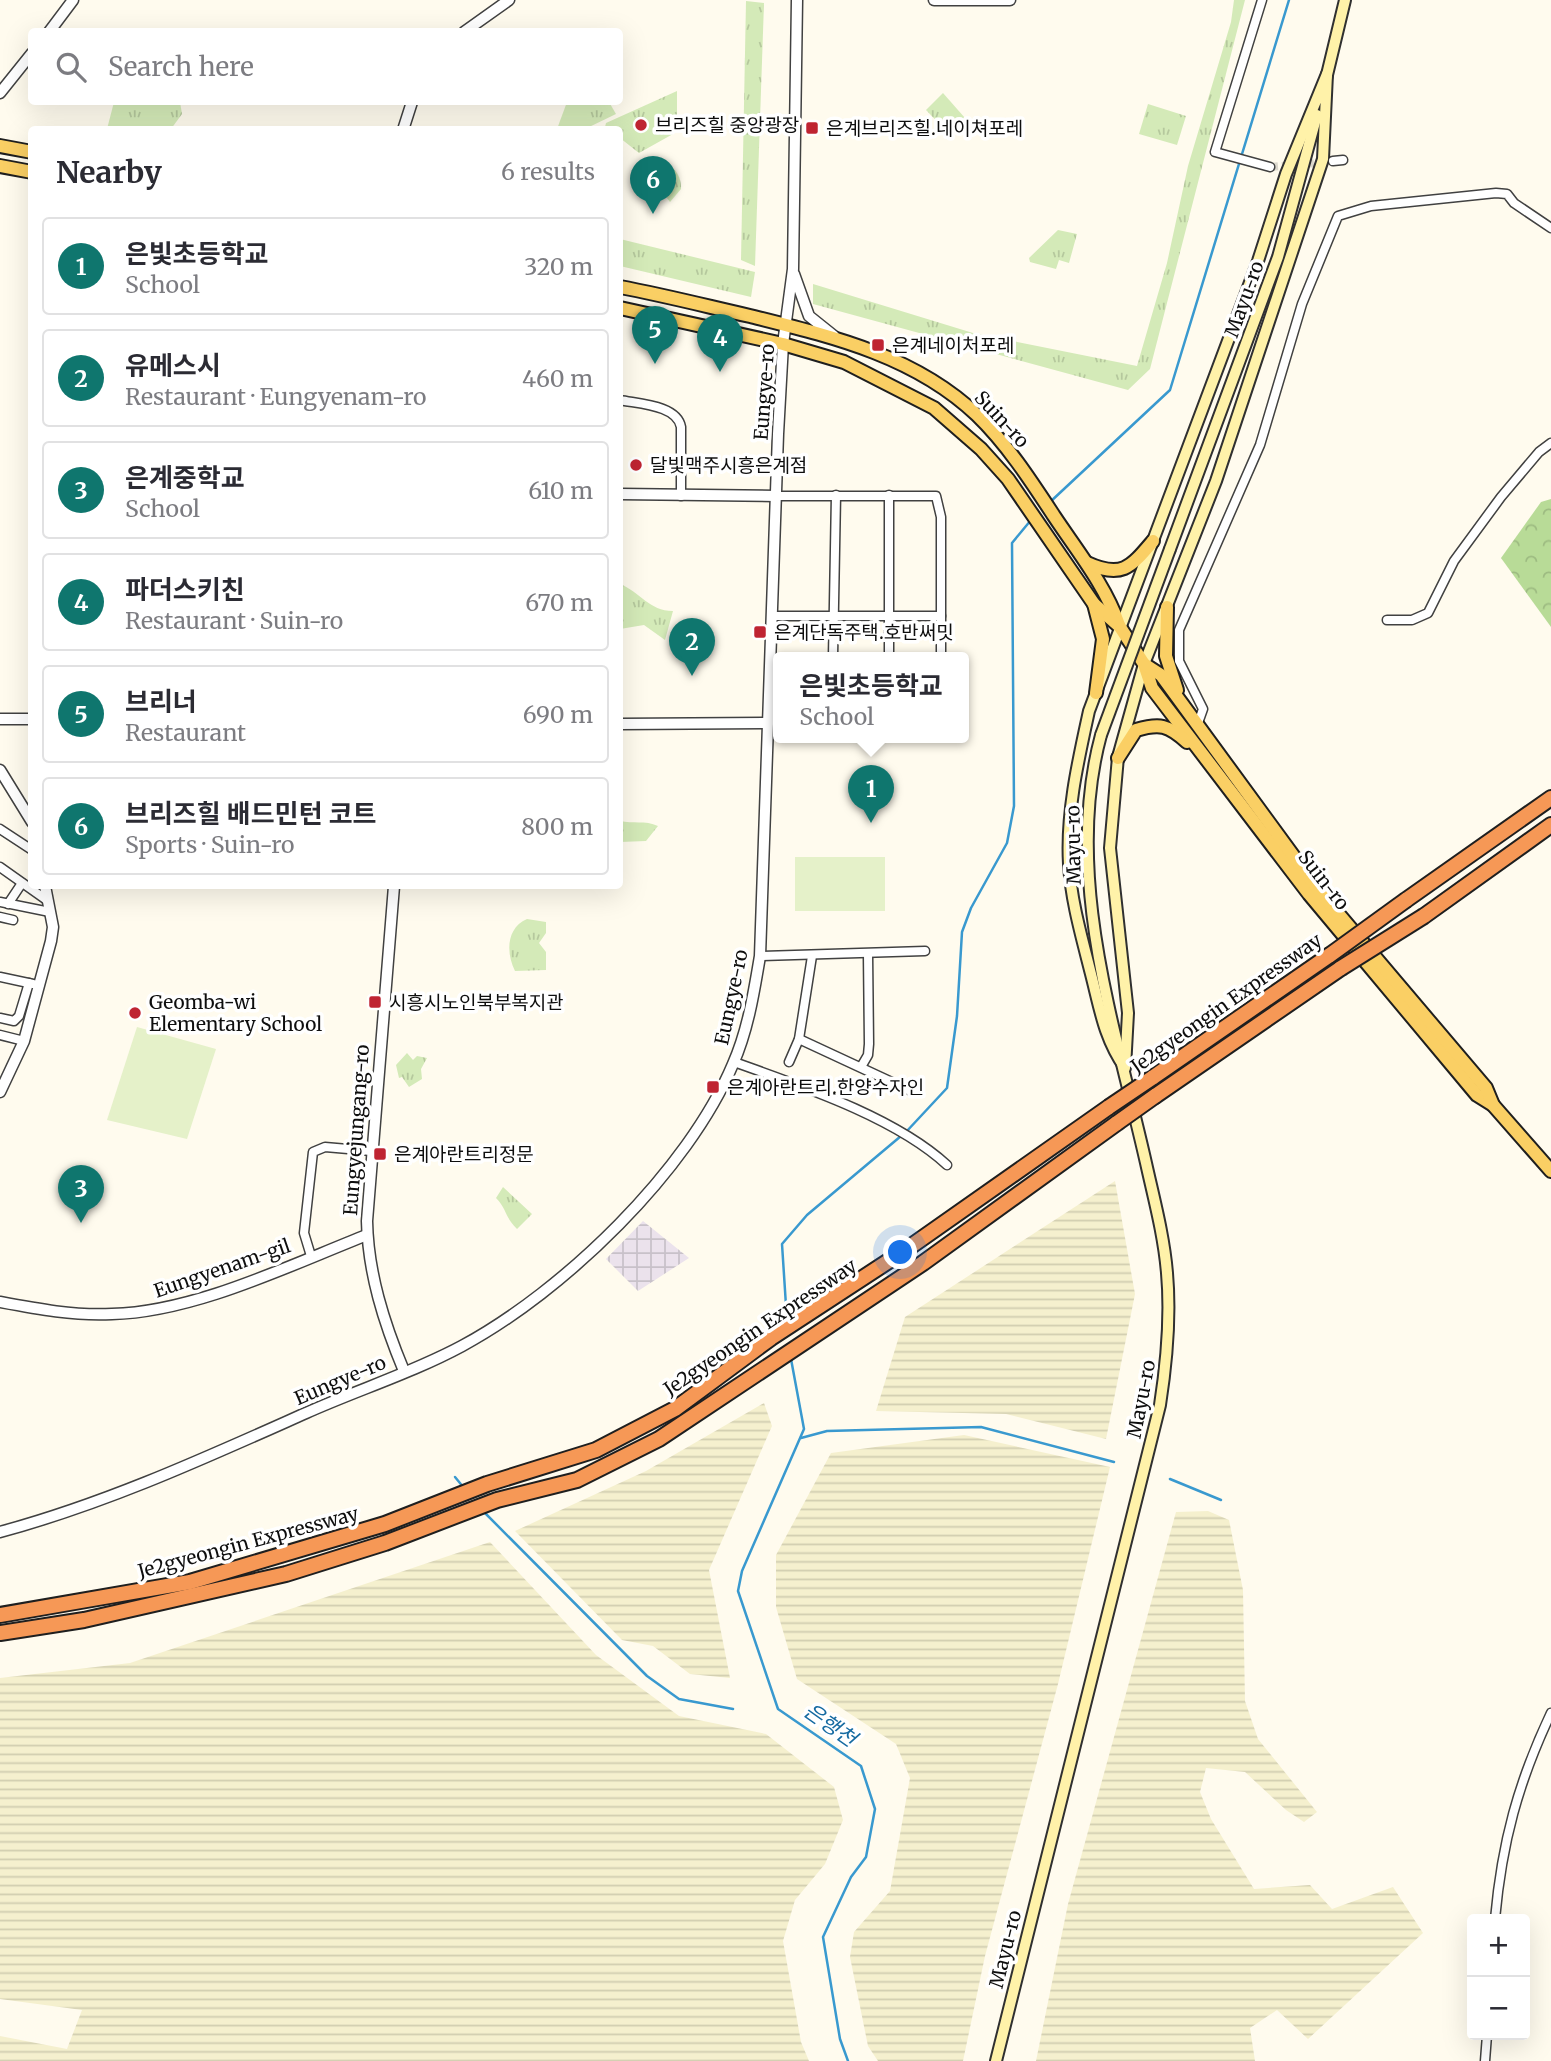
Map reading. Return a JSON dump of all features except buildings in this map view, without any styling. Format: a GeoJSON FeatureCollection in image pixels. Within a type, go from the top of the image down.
{"type":"FeatureCollection","features":[{"type":"Feature","properties":{"kind":"highway","name":"Je2gyeongin Expressway"},"geometry":{"type":"LineString","coordinates":[[0,1615],[190,1582],[372,1528],[486,1484],[596,1450],[641,1427],[675,1409],[771,1338],[802,1321],[1330,955],[1551,798]]}},
{"type":"Feature","properties":{"kind":"highway","name":"Je2gyeongin Expressway"},"geometry":{"type":"LineString","coordinates":[[0,1633],[122,1612],[286,1574],[385,1543],[497,1500],[577,1480],[659,1440],[923,1263],[1155,1096],[1341,968],[1424,916],[1551,825]]}},
{"type":"Feature","properties":{"kind":"main road"},"geometry":{"type":"LineString","coordinates":[[1125,1068],[1108,1043],[1077,918],[1069,865],[1070,820],[1078,764],[1096,693],[1328,74],[1345,0]]}},
{"type":"Feature","properties":{"kind":"main road"},"geometry":{"type":"LineString","coordinates":[[1125,1068],[1128,1013],[1110,848],[1118,758],[1144,664],[1216,481],[1323,159],[1328,74]]}},
{"type":"Feature","properties":{"kind":"main road","name":"Mayu-ro"},"geometry":{"type":"LineString","coordinates":[[996,2061],[1160,1405],[1170,1340],[1167,1271],[1092,905],[1087,832],[1090,775],[1101,735],[1278,257],[1328,74]]}},
{"type":"Feature","properties":{"kind":"main road"},"geometry":{"type":"LineString","coordinates":[[0,146],[28,151]]}},
{"type":"Feature","properties":{"kind":"main road"},"geometry":{"type":"LineString","coordinates":[[0,166],[28,171]]}},
{"type":"Feature","properties":{"kind":"main road","name":"Suin-ro"},"geometry":{"type":"LineString","coordinates":[[623,288],[837,338],[872,349],[954,397],[976,414],[1002,442],[1109,597],[1120,627],[1144,664],[1153,688],[1309,894],[1477,1095],[1493,1105],[1551,1171]]}},
{"type":"Feature","properties":{"kind":"main road","name":"Suin-ro"},"geometry":{"type":"LineString","coordinates":[[623,309],[783,344],[844,362],[934,408],[982,449],[1022,500],[1094,604],[1120,627]]}},
{"type":"Feature","properties":{"kind":"main road"},"geometry":{"type":"LineString","coordinates":[[1086,563],[1105,571],[1118,571],[1132,565],[1153,541]]}},
{"type":"Feature","properties":{"kind":"main road"},"geometry":{"type":"LineString","coordinates":[[1094,604],[1103,639],[1096,693]]}},
{"type":"Feature","properties":{"kind":"main road"},"geometry":{"type":"LineString","coordinates":[[1167,607],[1166,656],[1181,704]]}},
{"type":"Feature","properties":{"kind":"main road","name":"Suin-ro"},"geometry":{"type":"LineString","coordinates":[[1144,664],[1161,675],[1319,891],[1486,1088],[1493,1105]]}},
{"type":"Feature","properties":{"kind":"main road"},"geometry":{"type":"LineString","coordinates":[[1118,758],[1136,730],[1157,724],[1169,726],[1212,765]]}},
{"type":"Feature","properties":{"kind":"street"},"geometry":{"type":"LineString","coordinates":[[52,28],[73,0]]}},
{"type":"Feature","properties":{"kind":"street"},"geometry":{"type":"LineString","coordinates":[[470,28],[509,0]]}},
{"type":"Feature","properties":{"kind":"street","name":"Eungye-ro"},"geometry":{"type":"LineString","coordinates":[[0,1532],[140,1486],[435,1360],[490,1330],[561,1278],[650,1190],[681,1153],[710,1110],[734,1062],[750,1009],[760,956],[773,723],[776,496],[783,344],[793,269],[797,0]]}},
{"type":"Feature","properties":{"kind":"street"},"geometry":{"type":"LineString","coordinates":[[934,0],[1010,0]]}},
{"type":"Feature","properties":{"kind":"street"},"geometry":{"type":"LineString","coordinates":[[1262,0],[1215,152],[1270,167]]}},
{"type":"Feature","properties":{"kind":"street"},"geometry":{"type":"LineString","coordinates":[[0,93],[28,58]]}},
{"type":"Feature","properties":{"kind":"street"},"geometry":{"type":"LineString","coordinates":[[404,126],[411,105]]}},
{"type":"Feature","properties":{"kind":"street"},"geometry":{"type":"LineString","coordinates":[[1197,726],[1203,709],[1179,661],[1179,630],[1260,445],[1302,304],[1338,216],[1371,206],[1496,193],[1507,194],[1514,203],[1551,228]]}},
{"type":"Feature","properties":{"kind":"street"},"geometry":{"type":"LineString","coordinates":[[793,269],[809,316],[837,338]]}},
{"type":"Feature","properties":{"kind":"street"},"geometry":{"type":"LineString","coordinates":[[623,401],[666,411],[677,417],[681,427],[681,496]]}},
{"type":"Feature","properties":{"kind":"street"},"geometry":{"type":"LineString","coordinates":[[1387,620],[1412,620],[1429,613],[1454,561],[1524,470],[1551,443]]}},
{"type":"Feature","properties":{"kind":"street"},"geometry":{"type":"LineString","coordinates":[[623,494],[936,496],[941,517],[941,652]]}},
{"type":"Feature","properties":{"kind":"street"},"geometry":{"type":"LineString","coordinates":[[833,652],[836,495]]}},
{"type":"Feature","properties":{"kind":"street"},"geometry":{"type":"LineString","coordinates":[[889,495],[889,652]]}},
{"type":"Feature","properties":{"kind":"street"},"geometry":{"type":"LineString","coordinates":[[773,616],[941,616]]}},
{"type":"Feature","properties":{"kind":"street"},"geometry":{"type":"LineString","coordinates":[[0,719],[28,719]]}},
{"type":"Feature","properties":{"kind":"street"},"geometry":{"type":"LineString","coordinates":[[623,724],[773,723]]}},
{"type":"Feature","properties":{"kind":"street"},"geometry":{"type":"LineString","coordinates":[[0,770],[28,816]]}},
{"type":"Feature","properties":{"kind":"street"},"geometry":{"type":"LineString","coordinates":[[0,830],[28,848]]}},
{"type":"Feature","properties":{"kind":"street"},"geometry":{"type":"LineString","coordinates":[[0,867],[28,887]]}},
{"type":"Feature","properties":{"kind":"street"},"geometry":{"type":"LineString","coordinates":[[4,903],[22,883]]}},
{"type":"Feature","properties":{"kind":"street"},"geometry":{"type":"LineString","coordinates":[[31,889],[48,901]]}},
{"type":"Feature","properties":{"kind":"street"},"geometry":{"type":"LineString","coordinates":[[0,1018],[14,1021],[19,1016],[51,942],[53,927],[46,889]]}},
{"type":"Feature","properties":{"kind":"street","name":"Eungyejungang-ro"},"geometry":{"type":"LineString","coordinates":[[394,889],[371,1151],[367,1235],[380,1304],[404,1371]]}},
{"type":"Feature","properties":{"kind":"street"},"geometry":{"type":"LineString","coordinates":[[4,903],[50,912]]}},
{"type":"Feature","properties":{"kind":"street"},"geometry":{"type":"LineString","coordinates":[[0,917],[13,920]]}},
{"type":"Feature","properties":{"kind":"street"},"geometry":{"type":"LineString","coordinates":[[760,956],[925,951]]}},
{"type":"Feature","properties":{"kind":"street"},"geometry":{"type":"LineString","coordinates":[[861,1067],[868,1055],[869,1044],[868,954]]}},
{"type":"Feature","properties":{"kind":"street"},"geometry":{"type":"LineString","coordinates":[[789,1062],[799,1038],[812,956]]}},
{"type":"Feature","properties":{"kind":"street"},"geometry":{"type":"LineString","coordinates":[[0,977],[34,985]]}},
{"type":"Feature","properties":{"kind":"street"},"geometry":{"type":"LineString","coordinates":[[0,1092],[24,1041],[34,985]]}},
{"type":"Feature","properties":{"kind":"street"},"geometry":{"type":"LineString","coordinates":[[0,1035],[24,1041]]}},
{"type":"Feature","properties":{"kind":"street"},"geometry":{"type":"LineString","coordinates":[[799,1038],[911,1091]]}},
{"type":"Feature","properties":{"kind":"street"},"geometry":{"type":"LineString","coordinates":[[734,1062],[795,1085],[904,1134],[926,1145],[947,1165]]}},
{"type":"Feature","properties":{"kind":"street"},"geometry":{"type":"LineString","coordinates":[[311,1256],[304,1233],[313,1152],[325,1147],[371,1151]]}},
{"type":"Feature","properties":{"kind":"street","name":"Eungyenam-gil"},"geometry":{"type":"LineString","coordinates":[[0,1302],[82,1314],[148,1311],[209,1295],[367,1235]]}},
{"type":"Feature","properties":{"kind":"street"},"geometry":{"type":"LineString","coordinates":[[1496,1914],[1509,1819],[1530,1756],[1551,1713]]}},
{"type":"Feature","properties":{"kind":"street"},"geometry":{"type":"LineString","coordinates":[[1485,2061],[1487,2040]]}},
{"type":"Feature","properties":{"kind":"shaded area"},"geometry":{"type":"Polygon","coordinates":[[[1115,1181],[1135,1294],[1106,1439],[1006,1414],[876,1411],[905,1317],[1115,1181]]]}},
{"type":"Feature","properties":{"kind":"shaded area"},"geometry":{"type":"Polygon","coordinates":[[[643,1221],[689,1258],[638,1291],[606,1259],[643,1221]]]}},
{"type":"Feature","properties":{"kind":"shaded area"},"geometry":{"type":"Polygon","coordinates":[[[764,1403],[772,1426],[709,1570],[730,1678],[690,1674],[653,1646],[622,1640],[515,1531],[646,1471],[764,1403]]]}},
{"type":"Feature","properties":{"kind":"shaded area"},"geometry":{"type":"Polygon","coordinates":[[[964,1435],[1110,1467],[1058,1684],[985,1956],[963,2061],[878,2061],[868,2046],[850,1957],[854,1932],[890,1891],[910,1778],[896,1744],[797,1679],[776,1607],[776,1555],[831,1453],[964,1435]]]}},
{"type":"Feature","properties":{"kind":"shaded area"},"geometry":{"type":"Polygon","coordinates":[[[1208,1511],[1229,1520],[1243,1590],[1245,1701],[1258,1739],[1317,1812],[1304,1822],[1286,1810],[1245,1772],[1206,1768],[1200,1792],[1211,1819],[1254,1889],[1310,1885],[1332,1909],[1393,1887],[1423,1933],[1308,2039],[1277,2010],[1250,2028],[1255,2061],[1036,2061],[1068,1904],[1176,1512],[1208,1511]]]}},
{"type":"Feature","properties":{"kind":"shaded area"},"geometry":{"type":"Polygon","coordinates":[[[490,1542],[596,1655],[679,1716],[766,1734],[834,1787],[843,1820],[825,1864],[795,1900],[783,1941],[801,2042],[809,2061],[0,2061],[0,2036],[67,2049],[82,2010],[0,1999],[0,1678],[130,1663],[490,1542]]]}},
{"type":"Feature","properties":{"kind":"green space"},"geometry":{"type":"Polygon","coordinates":[[[1234,0],[1245,0],[1150,369],[1128,390],[813,304],[813,284],[973,333],[1137,366],[1167,263],[1188,166],[1231,22],[1234,0]]]}},
{"type":"Feature","properties":{"kind":"green space"},"geometry":{"type":"Polygon","coordinates":[[[746,1],[764,3],[755,266],[741,260],[746,1]]]}},
{"type":"Feature","properties":{"kind":"green space"},"geometry":{"type":"Polygon","coordinates":[[[677,91],[677,118],[673,134],[639,153],[623,140],[623,126],[605,126],[606,123],[677,91]]]}},
{"type":"Feature","properties":{"kind":"green space"},"geometry":{"type":"Polygon","coordinates":[[[943,93],[965,118],[949,134],[926,110],[943,93]]]}},
{"type":"Feature","properties":{"kind":"green space"},"geometry":{"type":"Polygon","coordinates":[[[1148,104],[1186,116],[1177,145],[1139,134],[1148,104]]]}},
{"type":"Feature","properties":{"kind":"green space"},"geometry":{"type":"Polygon","coordinates":[[[113,105],[180,105],[182,114],[173,126],[108,126],[113,105]]]}},
{"type":"Feature","properties":{"kind":"green space"},"geometry":{"type":"Polygon","coordinates":[[[566,105],[611,105],[616,114],[591,126],[558,126],[566,105]]]}},
{"type":"Feature","properties":{"kind":"green space"},"geometry":{"type":"Polygon","coordinates":[[[653,159],[673,168],[681,183],[681,189],[670,202],[641,164],[653,159]]]}},
{"type":"Feature","properties":{"kind":"green space"},"geometry":{"type":"Polygon","coordinates":[[[1058,230],[1077,234],[1069,263],[1059,260],[1056,269],[1030,262],[1029,258],[1058,230]]]}},
{"type":"Feature","properties":{"kind":"green space"},"geometry":{"type":"Polygon","coordinates":[[[623,240],[755,272],[751,297],[623,267],[623,240]]]}},
{"type":"Feature","properties":{"kind":"green space"},"geometry":{"type":"Polygon","coordinates":[[[1551,499],[1551,627],[1501,558],[1541,502],[1551,499]]]}},
{"type":"Feature","properties":{"kind":"green space"},"geometry":{"type":"Polygon","coordinates":[[[623,585],[651,605],[673,611],[665,640],[644,625],[623,628],[623,585]]]}},
{"type":"Feature","properties":{"kind":"green space"},"geometry":{"type":"Polygon","coordinates":[[[623,821],[658,826],[646,841],[623,842],[623,821]]]}},
{"type":"Feature","properties":{"kind":"green space"},"geometry":{"type":"Polygon","coordinates":[[[795,857],[885,857],[885,911],[795,911],[795,857]]]}},
{"type":"Feature","properties":{"kind":"green space"},"geometry":{"type":"Polygon","coordinates":[[[527,919],[546,922],[546,933],[539,943],[546,952],[546,970],[515,971],[512,964],[509,949],[512,935],[515,928],[527,919]]]}},
{"type":"Feature","properties":{"kind":"green space"},"geometry":{"type":"Polygon","coordinates":[[[137,1027],[216,1049],[187,1139],[107,1120],[137,1027]]]}},
{"type":"Feature","properties":{"kind":"green space"},"geometry":{"type":"Polygon","coordinates":[[[407,1053],[413,1060],[417,1056],[427,1058],[421,1069],[422,1079],[409,1087],[402,1077],[399,1078],[396,1065],[407,1053]]]}},
{"type":"Feature","properties":{"kind":"green space"},"geometry":{"type":"Polygon","coordinates":[[[503,1187],[532,1214],[517,1229],[496,1198],[503,1187]]]}},
{"type":"Feature","properties":{"kind":"waterway"},"geometry":{"type":"LineString","coordinates":[[1049,503],[1170,390],[1289,0]]}},
{"type":"Feature","properties":{"kind":"waterway"},"geometry":{"type":"LineString","coordinates":[[906,1132],[947,1088],[957,1016],[962,932],[971,908],[1007,843],[1014,806],[1012,543],[1031,520]]}},
{"type":"Feature","properties":{"kind":"waterway"},"geometry":{"type":"LineString","coordinates":[[787,1321],[782,1244],[807,1215],[901,1136]]}},
{"type":"Feature","properties":{"kind":"waterway","name":"은행천"},"geometry":{"type":"LineString","coordinates":[[791,1359],[804,1429],[742,1571],[738,1591],[778,1709],[861,1766],[875,1809],[866,1857],[851,1877],[823,1937],[840,2039],[848,2061]]}},
{"type":"Feature","properties":{"kind":"waterway"},"geometry":{"type":"LineString","coordinates":[[801,1438],[827,1431],[981,1427],[1114,1462]]}},
{"type":"Feature","properties":{"kind":"waterway"},"geometry":{"type":"LineString","coordinates":[[455,1477],[464,1488]]}},
{"type":"Feature","properties":{"kind":"waterway"},"geometry":{"type":"LineString","coordinates":[[1170,1479],[1221,1500]]}},
{"type":"Feature","properties":{"kind":"waterway"},"geometry":{"type":"LineString","coordinates":[[484,1512],[647,1676],[679,1699],[733,1709]]}},
{"type":"Feature","properties":{"kind":"tunnel"},"geometry":{"type":"LineString","coordinates":[[1270,167],[1327,162]]}},
{"type":"Feature","properties":{"kind":"place","name":"브리즈힐 중앙광장"},"geometry":{"type":"Point","coordinates":[641,125]}},
{"type":"Feature","properties":{"kind":"place","name":"은계브리즈힐.네이쳐포레"},"geometry":{"type":"Point","coordinates":[812,128]}},
{"type":"Feature","properties":{"kind":"place","name":"브리즈힐 배드민턴 코트"},"geometry":{"type":"Point","coordinates":[653,214]}},
{"type":"Feature","properties":{"kind":"place","name":"은계네이처포레"},"geometry":{"type":"Point","coordinates":[878,345]}},
{"type":"Feature","properties":{"kind":"place","name":"브리너"},"geometry":{"type":"Point","coordinates":[655,364]}},
{"type":"Feature","properties":{"kind":"place","name":"파더스키친"},"geometry":{"type":"Point","coordinates":[720,372]}},
{"type":"Feature","properties":{"kind":"place","name":"달빛맥주시흥은계점"},"geometry":{"type":"Point","coordinates":[636,465]}},
{"type":"Feature","properties":{"kind":"place","name":"은계단독주택.호반써밋"},"geometry":{"type":"Point","coordinates":[760,632]}},
{"type":"Feature","properties":{"kind":"place","name":"유메스시"},"geometry":{"type":"Point","coordinates":[692,676]}},
{"type":"Feature","properties":{"kind":"place","name":"은빛초등학교"},"geometry":{"type":"Point","coordinates":[871,823]}},
{"type":"Feature","properties":{"kind":"place","name":"시흥시노인북부복지관"},"geometry":{"type":"Point","coordinates":[375,1002]}},
{"type":"Feature","properties":{"kind":"place","name":"Geomba-wi Elementary School"},"geometry":{"type":"Point","coordinates":[135,1013]}},
{"type":"Feature","properties":{"kind":"place","name":"은계아란트리.한양수자인"},"geometry":{"type":"Point","coordinates":[713,1087]}},
{"type":"Feature","properties":{"kind":"place","name":"은계아란트리정문"},"geometry":{"type":"Point","coordinates":[380,1154]}},
{"type":"Feature","properties":{"kind":"place","name":"은계중학교"},"geometry":{"type":"Point","coordinates":[81,1223]}}]}
